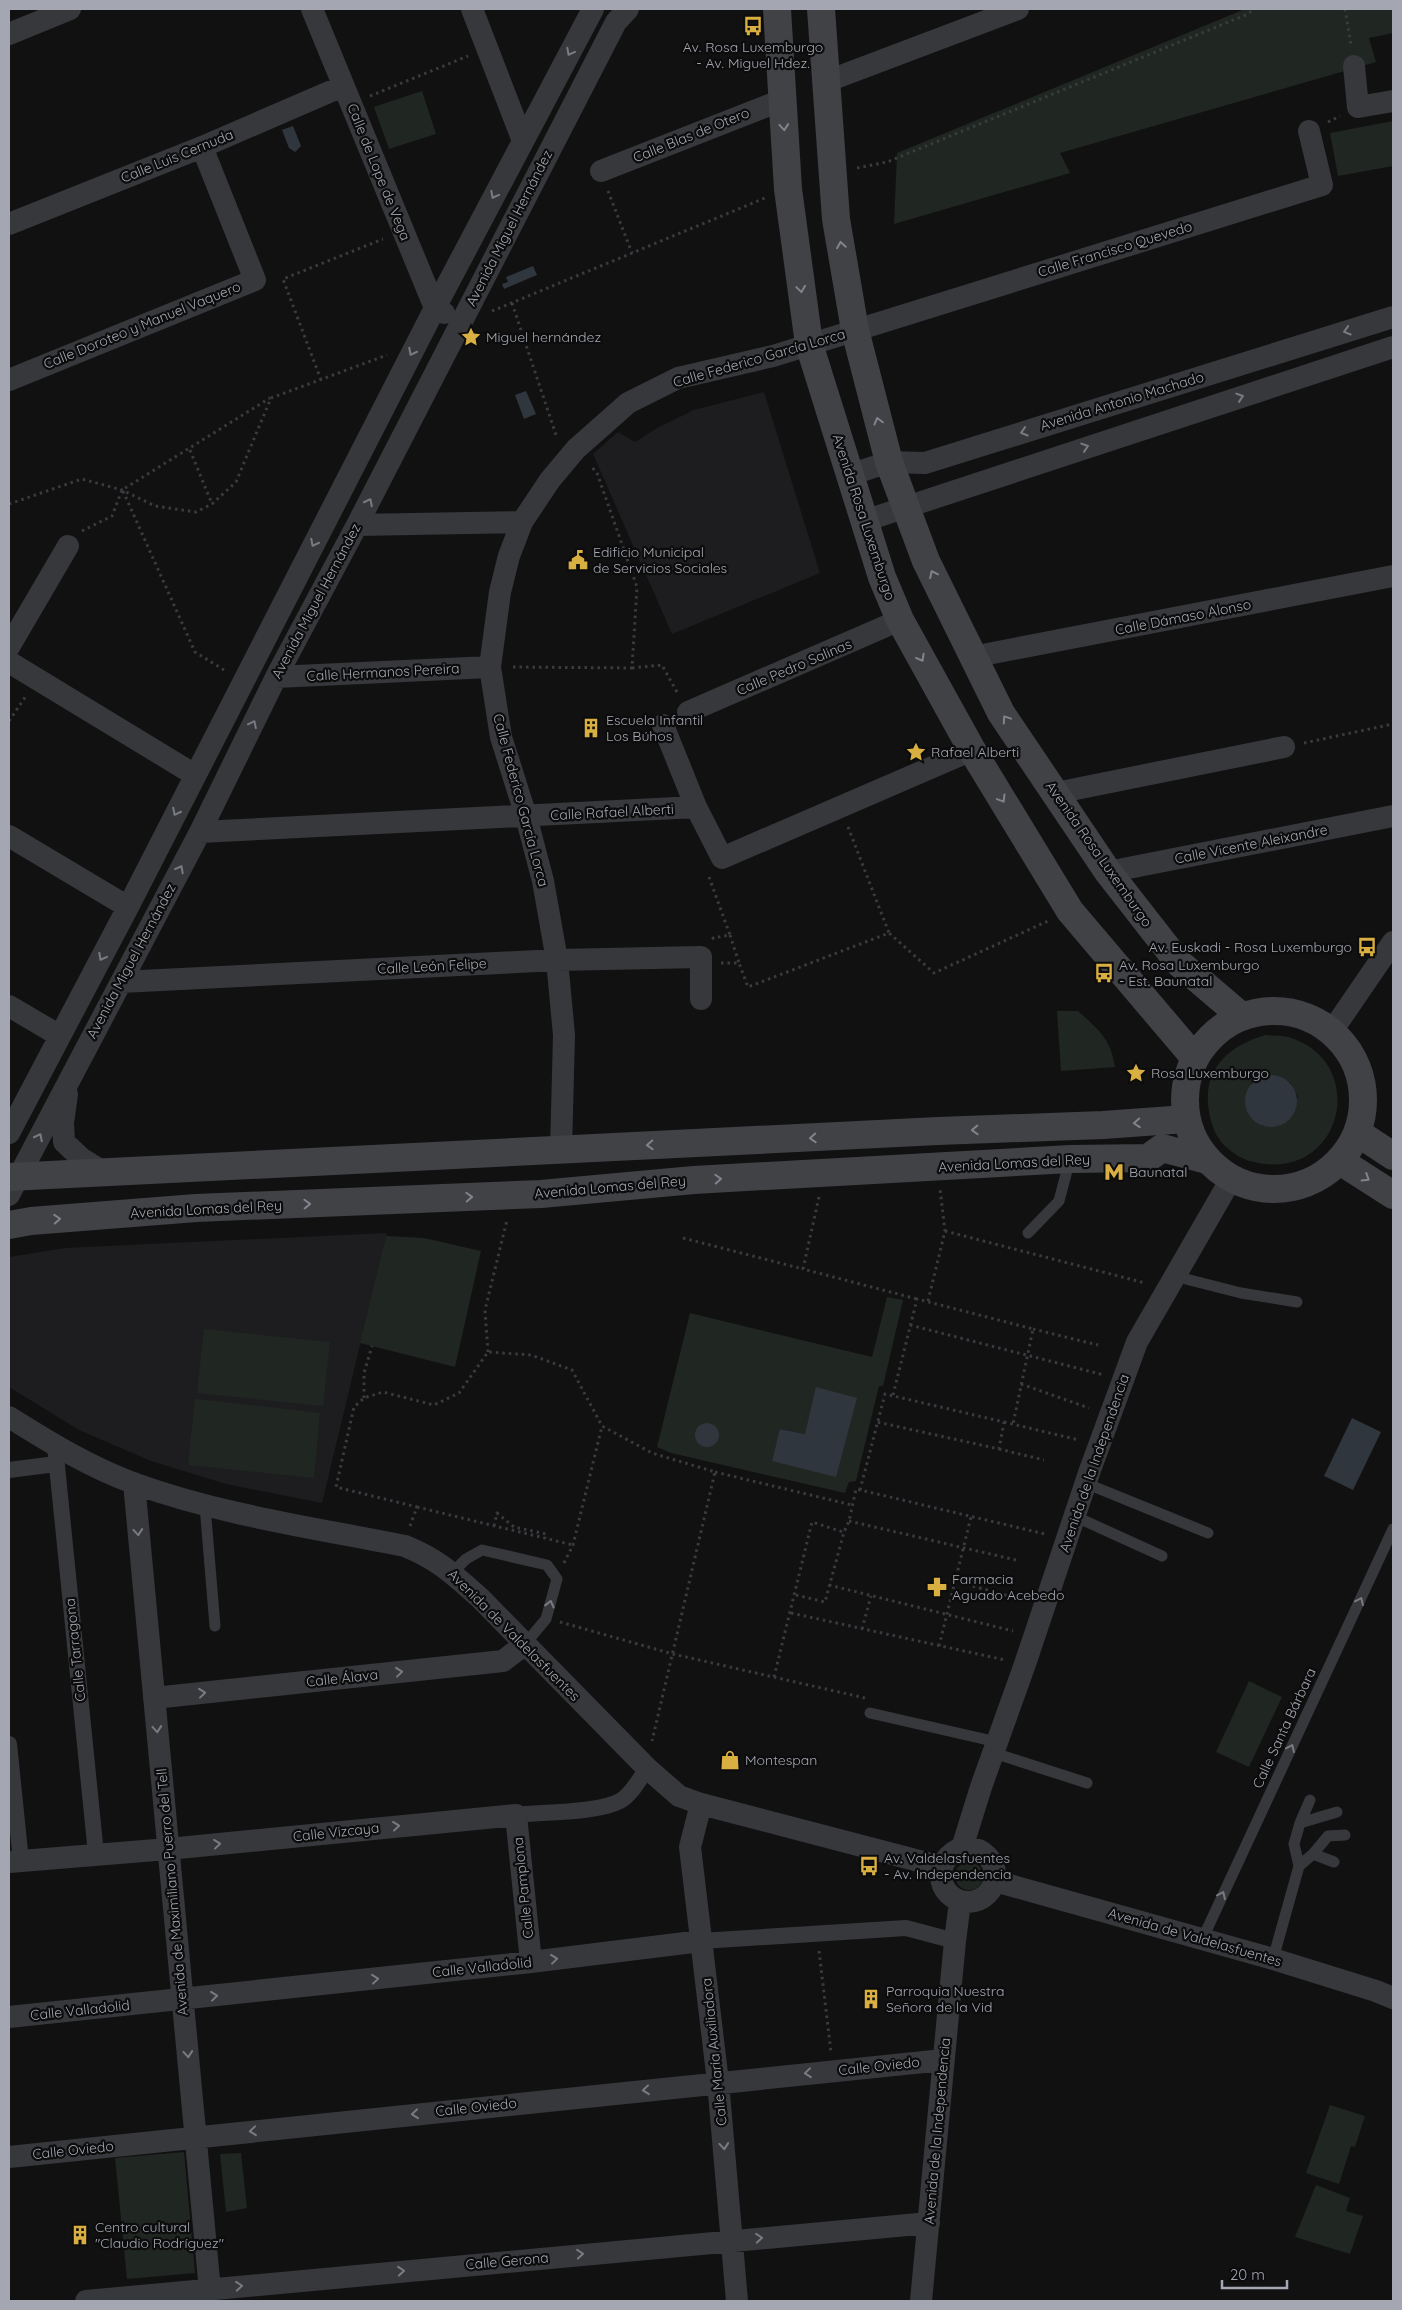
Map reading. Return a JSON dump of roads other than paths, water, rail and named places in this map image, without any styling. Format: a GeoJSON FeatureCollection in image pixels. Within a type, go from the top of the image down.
{"type":"FeatureCollection","features":[{"type":"Feature","properties":{"kind":"main road","name":"Avenida Rosa Luxemburgo"},"geometry":{"type":"LineString","coordinates":[[777,9],[788,188],[809,344],[882,577],[900,620],[972,750],[1070,911],[1194,1057]]}},
{"type":"Feature","properties":{"kind":"main road","name":"Avenida Rosa Luxemburgo"},"geometry":{"type":"LineString","coordinates":[[821,9],[836,220],[855,330],[889,462],[926,561],[1001,713],[1108,872],[1179,963],[1241,1016]]}},
{"type":"Feature","properties":{"kind":"main road"},"geometry":{"type":"LineString","coordinates":[[1272,1010],[1304,1015],[1332,1032],[1350,1053],[1361,1078],[1364,1106],[1358,1133],[1340,1161],[1316,1179],[1288,1188],[1259,1188],[1231,1178],[1207,1160],[1194,1141],[1186,1120],[1184,1088],[1194,1057],[1214,1032],[1241,1016],[1272,1010]]}},
{"type":"Feature","properties":{"kind":"main road"},"geometry":{"type":"LineString","coordinates":[[12,1182],[102,1172],[1186,1120]]}},
{"type":"Feature","properties":{"kind":"main road"},"geometry":{"type":"LineString","coordinates":[[1358,1133],[1393,1156]]}},
{"type":"Feature","properties":{"kind":"main road","name":"Avenida Lomas del Rey"},"geometry":{"type":"LineString","coordinates":[[9,1225],[31,1221],[196,1208],[511,1195],[694,1180],[1070,1159],[1148,1158],[1162,1148],[1207,1160]]}},
{"type":"Feature","properties":{"kind":"main road"},"geometry":{"type":"LineString","coordinates":[[1340,1161],[1393,1195]]}},
{"type":"Feature","properties":{"kind":"street"},"geometry":{"type":"LineString","coordinates":[[9,34],[70,9]]}},
{"type":"Feature","properties":{"kind":"street","name":"Calle de Lope de Vega"},"geometry":{"type":"LineString","coordinates":[[312,9],[435,308]]}},
{"type":"Feature","properties":{"kind":"street"},"geometry":{"type":"LineString","coordinates":[[472,9],[523,140]]}},
{"type":"Feature","properties":{"kind":"street","name":"Avenida Miguel Hernández"},"geometry":{"type":"LineString","coordinates":[[9,1133],[128,907],[416,344],[593,9]]}},
{"type":"Feature","properties":{"kind":"street","name":"Avenida Miguel Hernández"},"geometry":{"type":"LineString","coordinates":[[12,1182],[200,832],[276,677],[357,526],[460,322],[616,22],[628,9]]}},
{"type":"Feature","properties":{"kind":"street"},"geometry":{"type":"LineString","coordinates":[[825,82],[1018,9]]}},
{"type":"Feature","properties":{"kind":"street"},"geometry":{"type":"LineString","coordinates":[[1354,66],[1358,107],[1393,100]]}},
{"type":"Feature","properties":{"kind":"street","name":"Calle Luis Cernuda"},"geometry":{"type":"LineString","coordinates":[[9,224],[202,147],[347,95]]}},
{"type":"Feature","properties":{"kind":"street","name":"Calle Blas de Otero"},"geometry":{"type":"LineString","coordinates":[[601,172],[782,100]]}},
{"type":"Feature","properties":{"kind":"street","name":"Calle Francisco Quevedo"},"geometry":{"type":"LineString","coordinates":[[855,330],[1322,184],[1309,131]]}},
{"type":"Feature","properties":{"kind":"street","name":"Calle Doroteo y Manuel Vaquero"},"geometry":{"type":"LineString","coordinates":[[9,380],[255,280],[202,147]]}},
{"type":"Feature","properties":{"kind":"street"},"geometry":{"type":"LineString","coordinates":[[435,308],[460,322]]}},
{"type":"Feature","properties":{"kind":"street","name":"Avenida Antonio Machado"},"geometry":{"type":"LineString","coordinates":[[850,475],[889,462],[926,463],[1393,317]]}},
{"type":"Feature","properties":{"kind":"street","name":"Calle Federico García Lorca"},"geometry":{"type":"LineString","coordinates":[[561,1150],[564,1035],[558,960],[543,881],[526,816],[501,738],[490,667],[500,592],[509,556],[522,522],[550,480],[576,449],[628,404],[678,378],[773,356],[855,330]]}},
{"type":"Feature","properties":{"kind":"street"},"geometry":{"type":"LineString","coordinates":[[864,521],[1393,347]]}},
{"type":"Feature","properties":{"kind":"street"},"geometry":{"type":"LineString","coordinates":[[957,453],[973,484]]}},
{"type":"Feature","properties":{"kind":"street"},"geometry":{"type":"LineString","coordinates":[[357,526],[522,522]]}},
{"type":"Feature","properties":{"kind":"street"},"geometry":{"type":"LineString","coordinates":[[9,647],[68,546]]}},
{"type":"Feature","properties":{"kind":"street","name":"Calle Dámaso Alonso"},"geometry":{"type":"LineString","coordinates":[[972,657],[1393,576]]}},
{"type":"Feature","properties":{"kind":"street","name":"Calle Pedro Salinas"},"geometry":{"type":"LineString","coordinates":[[688,712],[900,620]]}},
{"type":"Feature","properties":{"kind":"street"},"geometry":{"type":"LineString","coordinates":[[9,662],[195,775]]}},
{"type":"Feature","properties":{"kind":"street","name":"Calle Hermanos Pereira"},"geometry":{"type":"LineString","coordinates":[[276,677],[490,667]]}},
{"type":"Feature","properties":{"kind":"street"},"geometry":{"type":"LineString","coordinates":[[663,725],[696,807],[722,858],[972,750]]}},
{"type":"Feature","properties":{"kind":"street"},"geometry":{"type":"LineString","coordinates":[[1056,793],[1284,747]]}},
{"type":"Feature","properties":{"kind":"street","name":"Calle Rafael Alberti"},"geometry":{"type":"LineString","coordinates":[[200,832],[696,807]]}},
{"type":"Feature","properties":{"kind":"street","name":"Calle Vicente Aleixandre"},"geometry":{"type":"LineString","coordinates":[[1108,872],[1393,816]]}},
{"type":"Feature","properties":{"kind":"street"},"geometry":{"type":"LineString","coordinates":[[9,836],[128,907]]}},
{"type":"Feature","properties":{"kind":"street"},"geometry":{"type":"LineString","coordinates":[[1332,1032],[1393,942]]}},
{"type":"Feature","properties":{"kind":"street","name":"Calle León Felipe"},"geometry":{"type":"LineString","coordinates":[[120,982],[558,960],[708,956],[701,999]]}},
{"type":"Feature","properties":{"kind":"street"},"geometry":{"type":"LineString","coordinates":[[9,1006],[60,1036]]}},
{"type":"Feature","properties":{"kind":"street"},"geometry":{"type":"LineString","coordinates":[[71,1075],[63,1123],[64,1142],[81,1158],[102,1172]]}},
{"type":"Feature","properties":{"kind":"street","name":"Avenida de la Independencia"},"geometry":{"type":"LineString","coordinates":[[962,1848],[968,1825],[1045,1606],[1085,1483],[1136,1342],[1231,1178]]}},
{"type":"Feature","properties":{"kind":"street","name":"Avenida de Valdelasfuentes"},"geometry":{"type":"LineString","coordinates":[[9,1417],[56,1455],[134,1484],[205,1506],[405,1546],[430,1556],[452,1573],[526,1644],[647,1768],[679,1796],[701,1804],[942,1867]]}},
{"type":"Feature","properties":{"kind":"street"},"geometry":{"type":"LineString","coordinates":[[9,1470],[56,1455]]}},
{"type":"Feature","properties":{"kind":"street","name":"Calle Tarragona"},"geometry":{"type":"LineString","coordinates":[[56,1455],[96,1854]]}},
{"type":"Feature","properties":{"kind":"street","name":"Avenida de Maximiliano Puerro del Tell"},"geometry":{"type":"LineString","coordinates":[[134,1484],[210,2295]]}},
{"type":"Feature","properties":{"kind":"street","name":"Calle Álava"},"geometry":{"type":"LineString","coordinates":[[154,1698],[503,1661],[526,1644]]}},
{"type":"Feature","properties":{"kind":"street"},"geometry":{"type":"LineString","coordinates":[[9,1744],[15,1862]]}},
{"type":"Feature","properties":{"kind":"street","name":"Calle Vizcaya"},"geometry":{"type":"LineString","coordinates":[[15,1862],[593,1808],[620,1801],[633,1788],[647,1768]]}},
{"type":"Feature","properties":{"kind":"street","name":"Calle María Auxiliadora"},"geometry":{"type":"LineString","coordinates":[[701,1804],[690,1847],[718,2082],[737,2301]]}},
{"type":"Feature","properties":{"kind":"street","name":"Calle Pamplona"},"geometry":{"type":"LineString","coordinates":[[516,1814],[531,1962]]}},
{"type":"Feature","properties":{"kind":"street"},"geometry":{"type":"LineString","coordinates":[[962,1848],[976,1848],[986,1854],[995,1868],[995,1881],[991,1891],[982,1899],[960,1902],[950,1896],[943,1886],[942,1867],[950,1854],[962,1848]]}},
{"type":"Feature","properties":{"kind":"street","name":"Avenida de Valdelasfuentes"},"geometry":{"type":"LineString","coordinates":[[995,1881],[1202,1940],[1273,1958],[1376,1990],[1393,1998]]}},
{"type":"Feature","properties":{"kind":"street","name":"Avenida de la Independencia"},"geometry":{"type":"LineString","coordinates":[[921,2301],[943,2060],[960,1902]]}},
{"type":"Feature","properties":{"kind":"street","name":"Calle Valladolid"},"geometry":{"type":"LineString","coordinates":[[9,2017],[531,1962],[701,1941],[906,1928],[955,1941]]}},
{"type":"Feature","properties":{"kind":"street","name":"Calle Oviedo"},"geometry":{"type":"LineString","coordinates":[[9,2157],[943,2060]]}},
{"type":"Feature","properties":{"kind":"street","name":"Calle Gerona"},"geometry":{"type":"LineString","coordinates":[[86,2301],[210,2295],[732,2240],[929,2223]]}},
{"type":"Feature","properties":{"kind":"lane"},"geometry":{"type":"LineString","coordinates":[[1028,1234],[1059,1201],[1070,1159]]}},
{"type":"Feature","properties":{"kind":"lane"},"geometry":{"type":"LineString","coordinates":[[1174,1276],[1240,1293],[1297,1302]]}},
{"type":"Feature","properties":{"kind":"lane"},"geometry":{"type":"LineString","coordinates":[[1085,1483],[1208,1533]]}},
{"type":"Feature","properties":{"kind":"lane"},"geometry":{"type":"LineString","coordinates":[[205,1506],[214,1626]]}},
{"type":"Feature","properties":{"kind":"lane"},"geometry":{"type":"LineString","coordinates":[[1074,1516],[1162,1556]]}},
{"type":"Feature","properties":{"kind":"lane","name":"Calle Santa Bárbara"},"geometry":{"type":"LineString","coordinates":[[1202,1940],[1393,1529]]}},
{"type":"Feature","properties":{"kind":"lane"},"geometry":{"type":"LineString","coordinates":[[452,1573],[466,1559],[482,1550],[547,1564],[556,1578],[546,1618],[526,1644]]}},
{"type":"Feature","properties":{"kind":"lane"},"geometry":{"type":"LineString","coordinates":[[870,1712],[996,1747],[1087,1783]]}},
{"type":"Feature","properties":{"kind":"lane"},"geometry":{"type":"LineString","coordinates":[[1273,1958],[1299,1866],[1294,1844],[1300,1823],[1310,1800]]}},
{"type":"Feature","properties":{"kind":"lane"},"geometry":{"type":"LineString","coordinates":[[1300,1823],[1337,1812]]}},
{"type":"Feature","properties":{"kind":"lane"},"geometry":{"type":"LineString","coordinates":[[1299,1866],[1313,1854],[1328,1836],[1345,1835]]}},
{"type":"Feature","properties":{"kind":"lane"},"geometry":{"type":"LineString","coordinates":[[1313,1854],[1334,1862]]}},
{"type":"Feature","properties":{"kind":"place","name":"Av. Rosa Luxemburgo - Av. Miguel Hdez."},"geometry":{"type":"Point","coordinates":[753,26]}},
{"type":"Feature","properties":{"kind":"place","name":"Miguel hernández"},"geometry":{"type":"Point","coordinates":[471,337]}},
{"type":"Feature","properties":{"kind":"place","name":"Edificio Municipal de Servicios Sociales"},"geometry":{"type":"Point","coordinates":[578,560]}},
{"type":"Feature","properties":{"kind":"place","name":"Escuela Infantil Los Búhos"},"geometry":{"type":"Point","coordinates":[591,728]}},
{"type":"Feature","properties":{"kind":"place","name":"Rafael Alberti"},"geometry":{"type":"Point","coordinates":[916,752]}},
{"type":"Feature","properties":{"kind":"place","name":"Av. Euskadi - Rosa Luxemburgo"},"geometry":{"type":"Point","coordinates":[1367,947]}},
{"type":"Feature","properties":{"kind":"place","name":"Av. Rosa Luxemburgo - Est. Baunatal"},"geometry":{"type":"Point","coordinates":[1104,973]}},
{"type":"Feature","properties":{"kind":"place","name":"Rosa Luxemburgo"},"geometry":{"type":"Point","coordinates":[1136,1073]}},
{"type":"Feature","properties":{"kind":"place","name":"Baunatal"},"geometry":{"type":"Point","coordinates":[1114,1172]}},
{"type":"Feature","properties":{"kind":"place","name":"Farmacia Aguado Acebedo"},"geometry":{"type":"Point","coordinates":[937,1587]}},
{"type":"Feature","properties":{"kind":"place","name":"Montespan"},"geometry":{"type":"Point","coordinates":[730,1760]}},
{"type":"Feature","properties":{"kind":"place","name":"Av. Valdelasfuentes - Av. Independencia"},"geometry":{"type":"Point","coordinates":[869,1866]}},
{"type":"Feature","properties":{"kind":"place","name":"Parroquia Nuestra Señora de la Vid"},"geometry":{"type":"Point","coordinates":[871,1999]}},
{"type":"Feature","properties":{"kind":"place","name":"Centro cultural \"Claudio Rodríguez\""},"geometry":{"type":"Point","coordinates":[80,2235]}}]}
